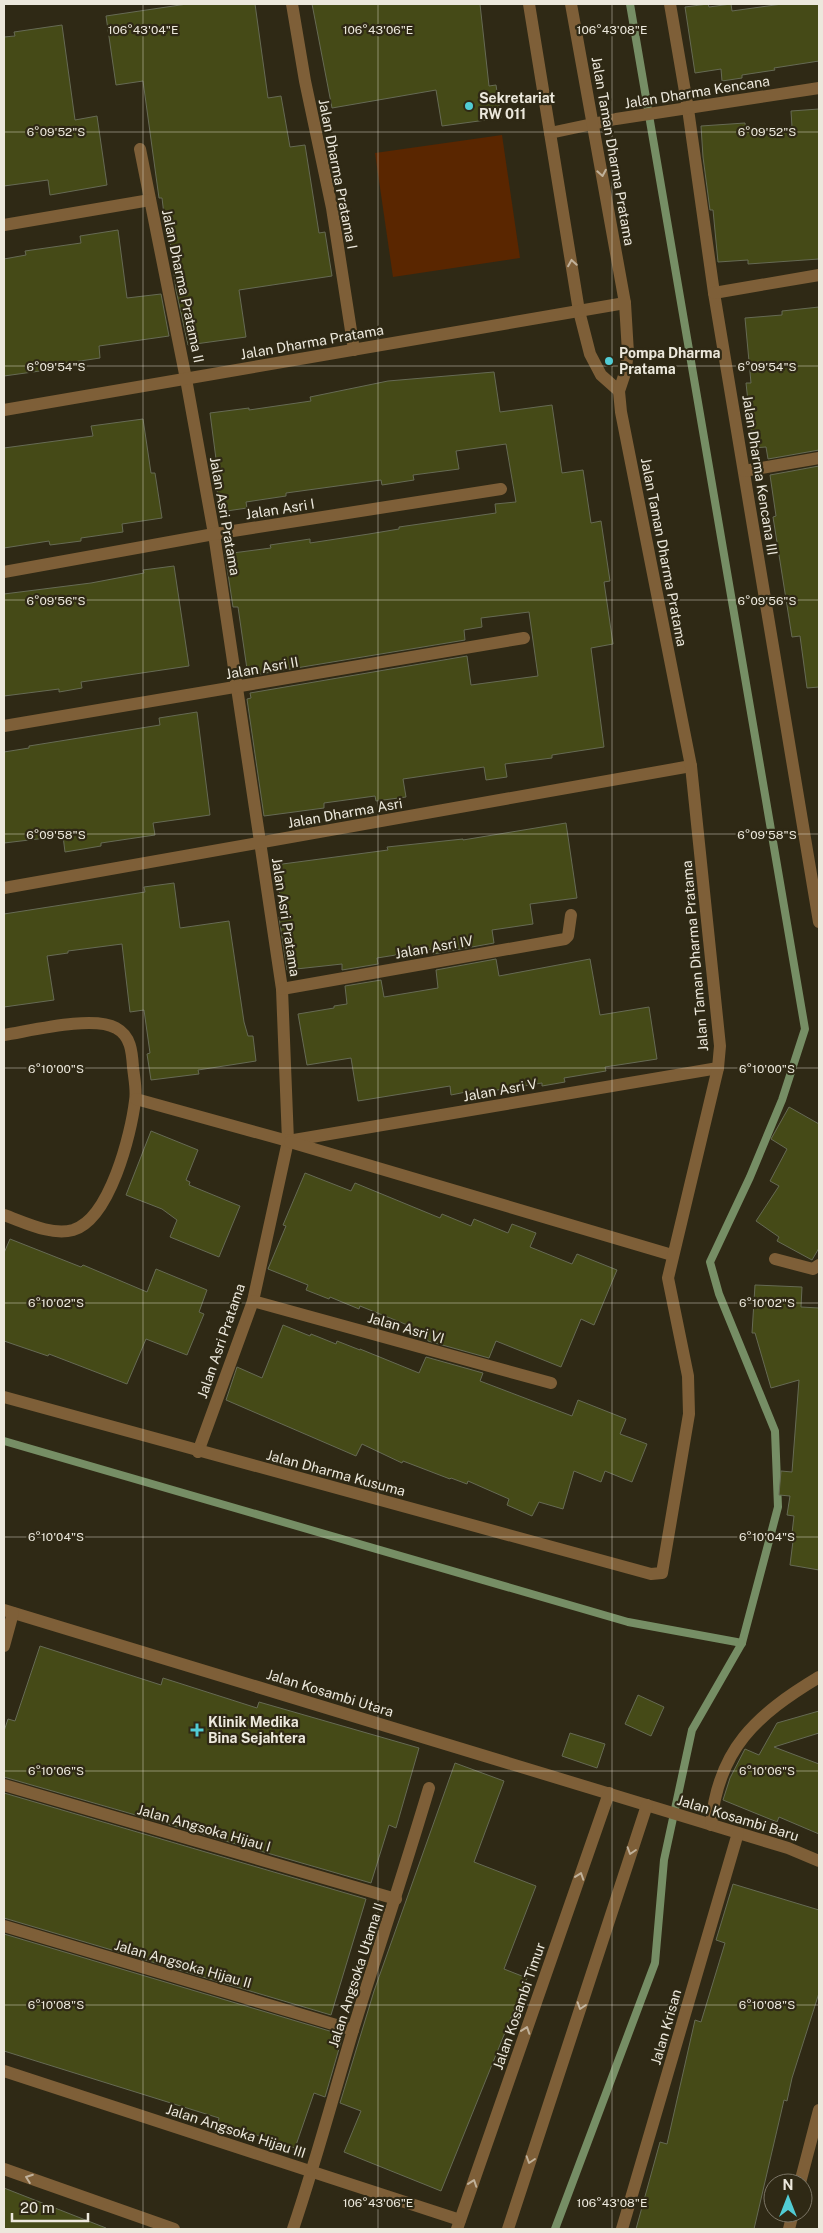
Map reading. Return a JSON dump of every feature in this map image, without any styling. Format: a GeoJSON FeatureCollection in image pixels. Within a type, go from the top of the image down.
{"type":"FeatureCollection","features":[{"type":"Feature","properties":{"kind":"street","name":"Jalan Dharma Pratama I"},"geometry":{"type":"LineString","coordinates":[[292,4],[304,81],[332,208],[354,350]]}},
{"type":"Feature","properties":{"kind":"street"},"geometry":{"type":"LineString","coordinates":[[529,4],[580,311],[590,354],[601,375],[619,391]]}},
{"type":"Feature","properties":{"kind":"street","name":"Jalan Taman Dharma Pratama"},"geometry":{"type":"LineString","coordinates":[[571,4],[626,303],[628,353],[626,373],[619,391],[621,412],[691,766],[720,1046],[718,1068],[668,1278],[688,1376],[689,1414],[660,1575]]}},
{"type":"Feature","properties":{"kind":"street","name":"Jalan Dharma Kencana III"},"geometry":{"type":"LineString","coordinates":[[670,4],[714,293],[819,922]]}},
{"type":"Feature","properties":{"kind":"street","name":"Jalan Dharma Kencana"},"geometry":{"type":"LineString","coordinates":[[550,133],[616,119],[819,88]]}},
{"type":"Feature","properties":{"kind":"street","name":"Jalan Dharma Pratama II"},"geometry":{"type":"LineString","coordinates":[[140,149],[186,379]]}},
{"type":"Feature","properties":{"kind":"street","name":"Jalan Dharma Pratama II"},"geometry":{"type":"LineString","coordinates":[[4,225],[150,200]]}},
{"type":"Feature","properties":{"kind":"street"},"geometry":{"type":"LineString","coordinates":[[714,293],[819,275]]}},
{"type":"Feature","properties":{"kind":"street","name":"Jalan Dharma Pratama"},"geometry":{"type":"LineString","coordinates":[[4,410],[626,303]]}},
{"type":"Feature","properties":{"kind":"street","name":"Jalan Asri Pratama"},"geometry":{"type":"LineString","coordinates":[[186,379],[214,534],[282,988],[288,1142],[254,1301],[198,1452]]}},
{"type":"Feature","properties":{"kind":"street"},"geometry":{"type":"LineString","coordinates":[[744,471],[819,458]]}},
{"type":"Feature","properties":{"kind":"street","name":"Jalan Asri I"},"geometry":{"type":"LineString","coordinates":[[4,572],[214,534],[502,489]]}},
{"type":"Feature","properties":{"kind":"street","name":"Jalan Asri II"},"geometry":{"type":"LineString","coordinates":[[4,726],[524,638]]}},
{"type":"Feature","properties":{"kind":"street","name":"Jalan Dharma Asri"},"geometry":{"type":"LineString","coordinates":[[4,888],[691,766]]}},
{"type":"Feature","properties":{"kind":"street","name":"Jalan Asri IV"},"geometry":{"type":"LineString","coordinates":[[282,988],[565,939],[568,936],[571,915]]}},
{"type":"Feature","properties":{"kind":"street"},"geometry":{"type":"LineString","coordinates":[[4,1035],[75,1024],[102,1023],[116,1028],[124,1033],[131,1047],[136,1099],[128,1143],[118,1171],[98,1209],[87,1222],[74,1230],[60,1231],[42,1228],[4,1215]]}},
{"type":"Feature","properties":{"kind":"street","name":"Jalan Asri V"},"geometry":{"type":"LineString","coordinates":[[288,1142],[718,1068]]}},
{"type":"Feature","properties":{"kind":"street","name":"Jalan Asri V"},"geometry":{"type":"LineString","coordinates":[[136,1099],[672,1255]]}},
{"type":"Feature","properties":{"kind":"street"},"geometry":{"type":"LineString","coordinates":[[775,1259],[813,1269],[819,1265]]}},
{"type":"Feature","properties":{"kind":"street","name":"Jalan Asri VI"},"geometry":{"type":"LineString","coordinates":[[254,1301],[551,1383]]}},
{"type":"Feature","properties":{"kind":"street","name":"Jalan Dharma Kusuma"},"geometry":{"type":"LineString","coordinates":[[4,1397],[198,1452],[660,1575]]}},
{"type":"Feature","properties":{"kind":"street"},"geometry":{"type":"LineString","coordinates":[[4,1646],[8,1611]]}},
{"type":"Feature","properties":{"kind":"street","name":"Jalan Kosambi Utara"},"geometry":{"type":"LineString","coordinates":[[8,1611],[653,1807]]}},
{"type":"Feature","properties":{"kind":"street"},"geometry":{"type":"LineString","coordinates":[[707,1824],[717,1785],[731,1754],[758,1719],[819,1677]]}},
{"type":"Feature","properties":{"kind":"street","name":"Jalan Angsoka Hijau I"},"geometry":{"type":"LineString","coordinates":[[4,1785],[396,1899]]}},
{"type":"Feature","properties":{"kind":"street","name":"Jalan Angsoka Utama II"},"geometry":{"type":"LineString","coordinates":[[293,2229],[429,1788]]}},
{"type":"Feature","properties":{"kind":"street","name":"Jalan Kosambi Timur"},"geometry":{"type":"LineString","coordinates":[[458,2225],[609,1793]]}},
{"type":"Feature","properties":{"kind":"street"},"geometry":{"type":"LineString","coordinates":[[508,2229],[653,1807]]}},
{"type":"Feature","properties":{"kind":"street","name":"Jalan Kosambi Baru"},"geometry":{"type":"LineString","coordinates":[[653,1807],[788,1848],[819,1861]]}},
{"type":"Feature","properties":{"kind":"street","name":"Jalan Krisan"},"geometry":{"type":"LineString","coordinates":[[622,2229],[738,1833]]}},
{"type":"Feature","properties":{"kind":"street","name":"Jalan Angsoka Hijau II"},"geometry":{"type":"LineString","coordinates":[[4,1926],[353,2030]]}},
{"type":"Feature","properties":{"kind":"street","name":"Jalan Angsoka Hijau III"},"geometry":{"type":"LineString","coordinates":[[4,2072],[312,2172],[458,2225]]}},
{"type":"Feature","properties":{"kind":"street"},"geometry":{"type":"LineString","coordinates":[[803,2173],[819,2110]]}},
{"type":"Feature","properties":{"kind":"street"},"geometry":{"type":"LineString","coordinates":[[4,2169],[174,2229]]}},
{"type":"Feature","properties":{"kind":"shaded area"},"geometry":{"type":"Polygon","coordinates":[[[502,135],[520,258],[393,277],[375,153],[502,135]]]}},
{"type":"Feature","properties":{"kind":"building"},"geometry":{"type":"Polygon","coordinates":[[[187,4],[255,4],[268,98],[281,96],[290,147],[305,145],[319,233],[325,232],[332,276],[239,290],[246,337],[188,345],[176,290],[168,223],[165,223],[162,198],[159,198],[143,81],[116,85],[106,16],[187,4]]]}},
{"type":"Feature","properties":{"kind":"building"},"geometry":{"type":"Polygon","coordinates":[[[312,4],[480,4],[489,86],[496,85],[501,118],[442,126],[436,90],[332,108],[312,4]]]}},
{"type":"Feature","properties":{"kind":"building"},"geometry":{"type":"Polygon","coordinates":[[[708,4],[709,7],[731,4],[732,11],[782,4],[819,4],[819,61],[774,68],[775,70],[742,75],[742,78],[722,81],[721,69],[695,73],[685,7],[708,4]]]}},
{"type":"Feature","properties":{"kind":"building"},"geometry":{"type":"Polygon","coordinates":[[[62,25],[75,120],[97,116],[107,185],[50,195],[48,180],[4,186],[4,37],[15,36],[14,32],[62,25]]]}},
{"type":"Feature","properties":{"kind":"building"},"geometry":{"type":"Polygon","coordinates":[[[819,109],[819,259],[748,264],[748,260],[718,262],[713,210],[710,210],[703,157],[701,126],[745,123],[746,130],[792,127],[791,111],[819,109]]]}},
{"type":"Feature","properties":{"kind":"building"},"geometry":{"type":"Polygon","coordinates":[[[118,230],[127,298],[161,294],[169,336],[99,346],[100,358],[40,367],[40,371],[4,376],[4,259],[26,255],[25,251],[81,243],[80,236],[118,230]]]}},
{"type":"Feature","properties":{"kind":"building"},"geometry":{"type":"Polygon","coordinates":[[[819,307],[819,450],[768,459],[766,447],[753,448],[746,383],[751,383],[745,318],[782,315],[782,311],[819,307]]]}},
{"type":"Feature","properties":{"kind":"building"},"geometry":{"type":"Polygon","coordinates":[[[494,372],[500,412],[552,405],[562,473],[583,470],[591,523],[601,521],[610,581],[604,582],[613,644],[591,648],[604,747],[552,755],[552,758],[505,764],[507,777],[486,780],[484,767],[403,779],[406,797],[376,801],[375,796],[324,803],[324,808],[264,816],[247,699],[251,698],[250,693],[467,656],[471,685],[538,676],[529,612],[481,618],[482,627],[464,630],[465,640],[248,676],[238,607],[233,607],[225,554],[271,548],[270,545],[310,539],[310,543],[399,529],[399,527],[496,513],[495,504],[516,502],[506,444],[456,451],[459,469],[413,475],[414,480],[382,485],[381,480],[286,493],[286,496],[246,502],[247,508],[220,512],[213,460],[216,459],[210,413],[249,408],[249,410],[311,401],[310,397],[388,381],[494,372]]]}},
{"type":"Feature","properties":{"kind":"building"},"geometry":{"type":"Polygon","coordinates":[[[143,419],[151,473],[155,473],[162,518],[122,524],[123,532],[81,538],[81,541],[50,545],[49,541],[4,548],[4,448],[93,436],[91,426],[143,419]]]}},
{"type":"Feature","properties":{"kind":"building"},"geometry":{"type":"Polygon","coordinates":[[[819,466],[819,687],[807,688],[800,636],[792,637],[773,517],[776,516],[770,475],[819,466]]]}},
{"type":"Feature","properties":{"kind":"building"},"geometry":{"type":"Polygon","coordinates":[[[174,566],[189,666],[81,682],[82,688],[59,692],[59,689],[4,696],[4,594],[91,583],[144,573],[143,570],[174,566]]]}},
{"type":"Feature","properties":{"kind":"building"},"geometry":{"type":"Polygon","coordinates":[[[197,712],[210,815],[153,823],[155,835],[101,843],[101,846],[65,852],[63,836],[4,843],[4,752],[29,748],[29,746],[160,725],[159,718],[197,712]]]}},
{"type":"Feature","properties":{"kind":"building"},"geometry":{"type":"Polygon","coordinates":[[[566,823],[577,898],[530,904],[533,924],[492,930],[494,943],[433,954],[433,949],[377,958],[378,964],[342,970],[342,964],[287,970],[279,917],[283,916],[275,865],[388,850],[387,847],[463,840],[566,823]]]}},
{"type":"Feature","properties":{"kind":"building"},"geometry":{"type":"Polygon","coordinates":[[[174,883],[180,928],[229,921],[244,1022],[248,1036],[253,1036],[256,1061],[198,1070],[199,1074],[151,1080],[147,1054],[150,1053],[144,1010],[130,1012],[122,944],[68,951],[68,953],[47,956],[54,1000],[4,1007],[4,914],[145,892],[144,887],[174,883]]]}},
{"type":"Feature","properties":{"kind":"building"},"geometry":{"type":"Polygon","coordinates":[[[496,959],[499,976],[590,959],[600,1015],[649,1007],[657,1059],[605,1067],[606,1071],[564,1078],[565,1082],[542,1086],[542,1083],[491,1091],[492,1093],[472,1097],[471,1091],[451,1095],[450,1086],[358,1101],[351,1058],[307,1065],[298,1014],[347,1004],[345,986],[381,980],[384,997],[438,988],[436,970],[496,959]]]}},
{"type":"Feature","properties":{"kind":"building"},"geometry":{"type":"Polygon","coordinates":[[[789,1107],[819,1124],[819,1248],[812,1260],[777,1241],[779,1237],[756,1221],[779,1186],[770,1181],[787,1149],[771,1139],[789,1107]]]}},
{"type":"Feature","properties":{"kind":"building"},"geometry":{"type":"Polygon","coordinates":[[[151,1131],[198,1150],[186,1180],[190,1182],[189,1185],[240,1206],[219,1257],[170,1237],[177,1220],[162,1209],[126,1195],[151,1131]]]}},
{"type":"Feature","properties":{"kind":"building"},"geometry":{"type":"Polygon","coordinates":[[[305,1173],[351,1191],[355,1183],[440,1218],[442,1214],[471,1226],[474,1219],[508,1233],[512,1224],[536,1233],[530,1247],[572,1264],[577,1254],[617,1270],[594,1325],[581,1319],[561,1367],[496,1341],[489,1358],[428,1341],[425,1332],[360,1306],[359,1309],[330,1297],[329,1299],[306,1290],[308,1285],[268,1269],[286,1226],[283,1225],[305,1173]]]}},
{"type":"Feature","properties":{"kind":"building"},"geometry":{"type":"Polygon","coordinates":[[[10,1239],[81,1267],[83,1265],[147,1292],[156,1269],[207,1290],[199,1312],[204,1314],[187,1355],[146,1339],[127,1384],[49,1354],[48,1356],[4,1341],[4,1253],[10,1239]]]}},
{"type":"Feature","properties":{"kind":"building"},"geometry":{"type":"Polygon","coordinates":[[[755,1285],[802,1287],[801,1307],[819,1308],[819,1570],[790,1565],[794,1516],[787,1515],[790,1496],[779,1495],[781,1471],[792,1472],[799,1380],[771,1388],[755,1333],[752,1333],[755,1285]]]}},
{"type":"Feature","properties":{"kind":"building"},"geometry":{"type":"Polygon","coordinates":[[[283,1325],[310,1336],[311,1334],[336,1344],[337,1341],[360,1349],[419,1373],[426,1357],[483,1373],[480,1381],[572,1416],[578,1400],[626,1419],[620,1434],[647,1444],[632,1482],[605,1471],[601,1482],[574,1471],[563,1509],[539,1502],[532,1516],[507,1505],[509,1499],[468,1481],[467,1484],[403,1461],[402,1463],[362,1444],[356,1456],[226,1400],[237,1367],[262,1378],[283,1325]]]}},
{"type":"Feature","properties":{"kind":"building"},"geometry":{"type":"Polygon","coordinates":[[[40,1646],[161,1685],[163,1678],[257,1708],[259,1702],[419,1748],[396,1828],[389,1825],[371,1883],[4,1777],[4,1731],[8,1719],[15,1721],[40,1646]]]}},
{"type":"Feature","properties":{"kind":"building"},"geometry":{"type":"Polygon","coordinates":[[[638,1695],[664,1707],[651,1736],[625,1724],[638,1695]]]}},
{"type":"Feature","properties":{"kind":"building"},"geometry":{"type":"Polygon","coordinates":[[[819,1711],[819,1733],[774,1747],[819,1764],[819,1834],[779,1817],[777,1822],[723,1800],[730,1778],[745,1749],[759,1755],[777,1723],[819,1711]]]}},
{"type":"Feature","properties":{"kind":"building"},"geometry":{"type":"Polygon","coordinates":[[[570,1733],[605,1744],[597,1768],[562,1756],[570,1733]]]}},
{"type":"Feature","properties":{"kind":"building"},"geometry":{"type":"Polygon","coordinates":[[[455,1763],[504,1781],[474,1862],[536,1886],[504,1969],[527,1978],[441,2191],[344,2152],[361,2111],[340,2103],[374,1991],[455,1763]]]}},
{"type":"Feature","properties":{"kind":"building"},"geometry":{"type":"Polygon","coordinates":[[[4,1793],[366,1899],[331,2015],[4,1918],[4,1793]]]}},
{"type":"Feature","properties":{"kind":"building"},"geometry":{"type":"Polygon","coordinates":[[[733,1884],[819,1910],[819,1993],[792,2078],[787,2101],[784,2100],[767,2173],[763,2173],[763,2190],[754,2229],[636,2229],[660,2142],[667,2144],[695,2020],[701,2022],[725,1943],[716,1940],[733,1884]]]}},
{"type":"Feature","properties":{"kind":"building"},"geometry":{"type":"Polygon","coordinates":[[[4,1934],[343,2035],[325,2097],[314,2093],[295,2148],[218,2122],[219,2118],[4,2051],[4,1934]]]}},
{"type":"Feature","properties":{"kind":"building"},"geometry":{"type":"Polygon","coordinates":[[[4,2188],[106,2228],[106,2229],[4,2229],[4,2188]]]}},
{"type":"Feature","properties":{"kind":"waterway"},"geometry":{"type":"LineString","coordinates":[[555,2229],[655,1963],[664,1860],[692,1730],[742,1643],[778,1507],[775,1431],[719,1294],[710,1262],[750,1177],[782,1100],[805,1029],[630,4]]}},
{"type":"Feature","properties":{"kind":"waterway"},"geometry":{"type":"LineString","coordinates":[[4,1441],[628,1622],[742,1643]]}},
{"type":"Feature","properties":{"kind":"place","name":"Sekretariat RW 011"},"geometry":{"type":"Point","coordinates":[469,106]}},
{"type":"Feature","properties":{"kind":"place","name":"Pompa Dharma Pratama"},"geometry":{"type":"Point","coordinates":[609,361]}},
{"type":"Feature","properties":{"kind":"place","name":"Klinik Medika Bina Sejahtera"},"geometry":{"type":"Point","coordinates":[197,1730]}}]}
